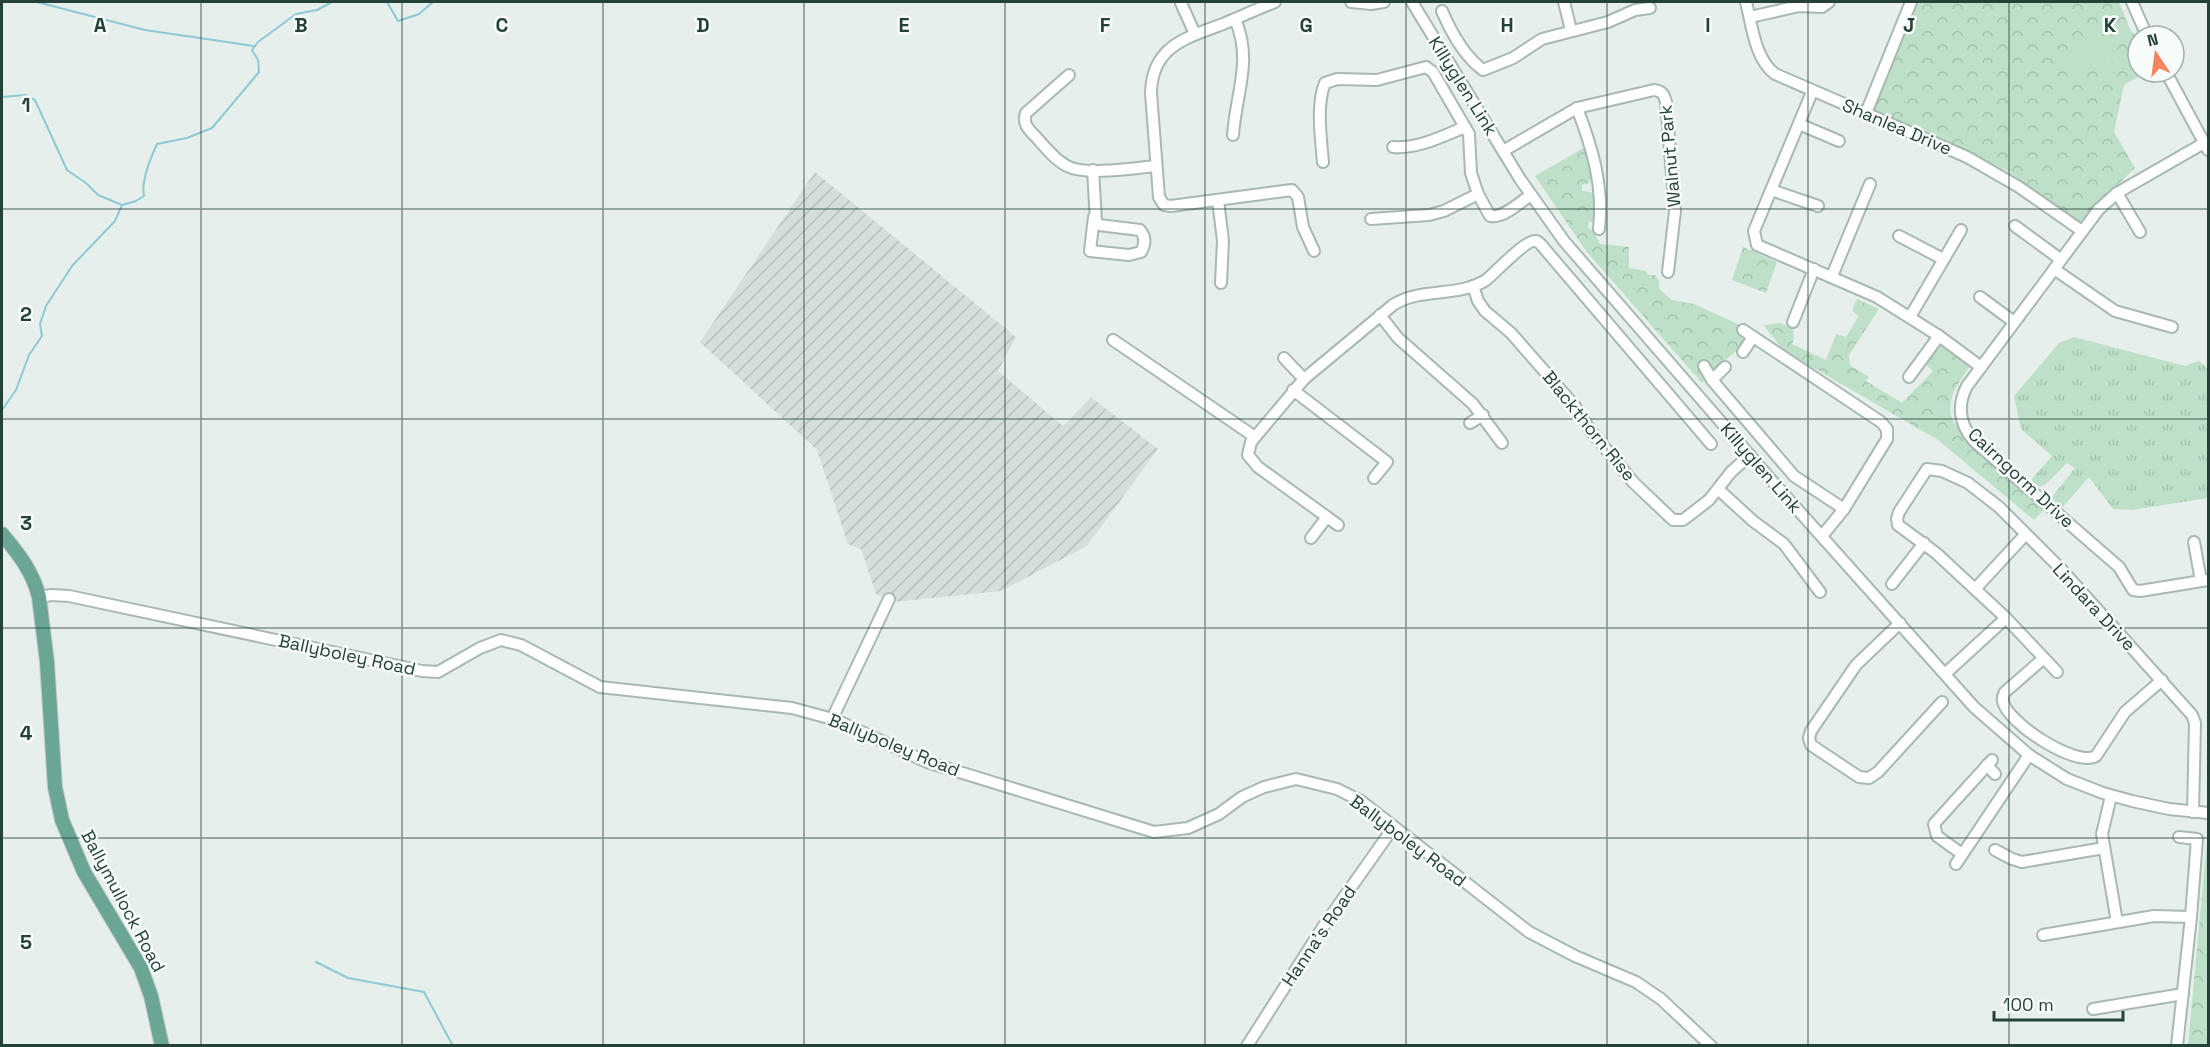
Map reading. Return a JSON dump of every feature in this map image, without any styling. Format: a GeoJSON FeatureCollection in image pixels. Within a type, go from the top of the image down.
{"type":"FeatureCollection","features":[{"type":"Feature","properties":{"kind":"main road","name":"Ballymullock Road"},"geometry":{"type":"LineString","coordinates":[[2,534],[26,565],[39,597],[47,662],[55,787],[62,820],[84,872],[141,968],[152,996],[162,1046]]}},
{"type":"Feature","properties":{"kind":"street"},"geometry":{"type":"LineString","coordinates":[[1275,2],[1195,34],[1167,51],[1157,63],[1153,72],[1151,93],[1159,197],[1164,206],[1171,206],[1292,190],[1298,197],[1304,230],[1314,251]]}},
{"type":"Feature","properties":{"kind":"street"},"geometry":{"type":"LineString","coordinates":[[1351,2],[1368,4],[1384,2]]}},
{"type":"Feature","properties":{"kind":"street","name":"Killyglen Link"},"geometry":{"type":"LineString","coordinates":[[1412,2],[1503,151],[1564,241],[1750,455],[1986,719],[2029,755],[2067,779],[2111,796],[2169,809],[2208,813]]}},
{"type":"Feature","properties":{"kind":"street"},"geometry":{"type":"LineString","coordinates":[[1564,2],[1571,30]]}},
{"type":"Feature","properties":{"kind":"street","name":"Shanlea Drive"},"geometry":{"type":"LineString","coordinates":[[1746,2],[1760,53],[1767,67],[1780,78],[1982,164],[2019,186],[2082,231]]}},
{"type":"Feature","properties":{"kind":"street"},"geometry":{"type":"LineString","coordinates":[[1750,17],[1799,6],[1822,7],[1830,2]]}},
{"type":"Feature","properties":{"kind":"street"},"geometry":{"type":"LineString","coordinates":[[1866,113],[1911,2]]}},
{"type":"Feature","properties":{"kind":"street"},"geometry":{"type":"LineString","coordinates":[[2132,2],[2142,24]]}},
{"type":"Feature","properties":{"kind":"street"},"geometry":{"type":"LineString","coordinates":[[1181,3],[1195,34]]}},
{"type":"Feature","properties":{"kind":"street"},"geometry":{"type":"LineString","coordinates":[[1442,11],[1449,27],[1464,49],[1484,70],[1513,58],[1542,39],[1650,8]]}},
{"type":"Feature","properties":{"kind":"street"},"geometry":{"type":"LineString","coordinates":[[1233,135],[1244,59],[1242,37],[1235,19]]}},
{"type":"Feature","properties":{"kind":"street"},"geometry":{"type":"LineString","coordinates":[[1323,162],[1320,129],[1325,83],[1333,79],[1377,80],[1426,67],[1433,72],[1465,127],[1470,140],[1471,172],[1478,194],[1490,216],[1502,214],[1531,195]]}},
{"type":"Feature","properties":{"kind":"street"},"geometry":{"type":"LineString","coordinates":[[1069,75],[1024,117],[1025,123],[1063,164],[1075,170],[1156,166]]}},
{"type":"Feature","properties":{"kind":"street"},"geometry":{"type":"LineString","coordinates":[[2173,84],[2206,147]]}},
{"type":"Feature","properties":{"kind":"street","name":"Walnut Park"},"geometry":{"type":"LineString","coordinates":[[1503,151],[1577,108],[1660,90],[1664,95],[1675,211],[1668,272]]}},
{"type":"Feature","properties":{"kind":"street"},"geometry":{"type":"LineString","coordinates":[[1812,92],[1754,231],[1755,239],[1761,248],[1832,276],[1877,297],[1939,336],[1982,368]]}},
{"type":"Feature","properties":{"kind":"street"},"geometry":{"type":"LineString","coordinates":[[1577,108],[1592,149],[1598,175],[1599,228]]}},
{"type":"Feature","properties":{"kind":"street"},"geometry":{"type":"LineString","coordinates":[[1799,124],[1839,141]]}},
{"type":"Feature","properties":{"kind":"street"},"geometry":{"type":"LineString","coordinates":[[1393,147],[1421,144],[1465,127]]}},
{"type":"Feature","properties":{"kind":"street","name":"Cairngorm Drive"},"geometry":{"type":"LineString","coordinates":[[2205,580],[2136,591],[2130,587],[2119,567],[1968,433],[1961,418],[1961,404],[1966,389],[2103,205],[2117,193],[2206,147]]}},
{"type":"Feature","properties":{"kind":"street"},"geometry":{"type":"LineString","coordinates":[[1093,170],[1094,217],[1090,251],[1129,255],[1141,252],[1144,245],[1142,232],[1136,229],[1099,225],[1094,217]]}},
{"type":"Feature","properties":{"kind":"street"},"geometry":{"type":"LineString","coordinates":[[1832,276],[1870,184]]}},
{"type":"Feature","properties":{"kind":"street"},"geometry":{"type":"LineString","coordinates":[[1771,190],[1818,207]]}},
{"type":"Feature","properties":{"kind":"street"},"geometry":{"type":"LineString","coordinates":[[2117,193],[2140,232]]}},
{"type":"Feature","properties":{"kind":"street"},"geometry":{"type":"LineString","coordinates":[[1371,219],[1433,214],[1478,194]]}},
{"type":"Feature","properties":{"kind":"street"},"geometry":{"type":"LineString","coordinates":[[1218,200],[1223,241],[1221,283]]}},
{"type":"Feature","properties":{"kind":"street"},"geometry":{"type":"LineString","coordinates":[[2015,226],[2060,260]]}},
{"type":"Feature","properties":{"kind":"street"},"geometry":{"type":"LineString","coordinates":[[1910,317],[1961,230]]}},
{"type":"Feature","properties":{"kind":"street"},"geometry":{"type":"LineString","coordinates":[[1899,236],[1943,260]]}},
{"type":"Feature","properties":{"kind":"street"},"geometry":{"type":"LineString","coordinates":[[1338,525],[1258,467],[1248,455],[1251,442],[1304,379],[1384,312],[1408,297],[1473,286],[1491,276],[1528,243],[1538,242],[1711,444]]}},
{"type":"Feature","properties":{"kind":"street"},"geometry":{"type":"LineString","coordinates":[[1794,322],[1814,269]]}},
{"type":"Feature","properties":{"kind":"street"},"geometry":{"type":"LineString","coordinates":[[2054,269],[2115,311],[2172,327]]}},
{"type":"Feature","properties":{"kind":"street","name":"Blackthorn Rise"},"geometry":{"type":"LineString","coordinates":[[1473,286],[1478,301],[1488,314],[1508,329],[1574,405],[1590,430],[1634,483],[1652,497],[1671,518],[1676,521],[1683,520],[1704,505],[1719,490],[1733,469],[1750,455]]}},
{"type":"Feature","properties":{"kind":"street"},"geometry":{"type":"LineString","coordinates":[[1980,297],[2014,322]]}},
{"type":"Feature","properties":{"kind":"street"},"geometry":{"type":"LineString","coordinates":[[1384,312],[1398,338],[1462,392],[1483,415],[1502,443]]}},
{"type":"Feature","properties":{"kind":"street"},"geometry":{"type":"LineString","coordinates":[[1743,330],[1887,428],[1887,439],[1844,509],[1822,536]]}},
{"type":"Feature","properties":{"kind":"street"},"geometry":{"type":"LineString","coordinates":[[1909,377],[1939,336]]}},
{"type":"Feature","properties":{"kind":"street"},"geometry":{"type":"LineString","coordinates":[[1743,352],[1753,337]]}},
{"type":"Feature","properties":{"kind":"street"},"geometry":{"type":"LineString","coordinates":[[1113,340],[1255,437]]}},
{"type":"Feature","properties":{"kind":"street"},"geometry":{"type":"LineString","coordinates":[[1284,358],[1304,379]]}},
{"type":"Feature","properties":{"kind":"street"},"geometry":{"type":"LineString","coordinates":[[1704,366],[1712,380],[1798,480],[1844,509]]}},
{"type":"Feature","properties":{"kind":"street"},"geometry":{"type":"LineString","coordinates":[[1712,380],[1725,367]]}},
{"type":"Feature","properties":{"kind":"street"},"geometry":{"type":"LineString","coordinates":[[1293,390],[1387,462],[1374,478]]}},
{"type":"Feature","properties":{"kind":"street"},"geometry":{"type":"LineString","coordinates":[[1470,423],[1483,415]]}},
{"type":"Feature","properties":{"kind":"street","name":"Lindara Drive"},"geometry":{"type":"LineString","coordinates":[[2057,672],[1975,589],[1924,543],[1901,529],[1897,519],[1926,470],[1930,468],[1942,471],[1973,486],[1999,507],[2062,570],[2162,680],[2195,721],[2193,812]]}},
{"type":"Feature","properties":{"kind":"street"},"geometry":{"type":"LineString","coordinates":[[1719,490],[1753,521],[1784,544],[1820,591]]}},
{"type":"Feature","properties":{"kind":"street"},"geometry":{"type":"LineString","coordinates":[[1311,538],[1327,517]]}},
{"type":"Feature","properties":{"kind":"street"},"geometry":{"type":"LineString","coordinates":[[1975,589],[2025,535]]}},
{"type":"Feature","properties":{"kind":"street"},"geometry":{"type":"LineString","coordinates":[[2194,542],[2205,580]]}},
{"type":"Feature","properties":{"kind":"street"},"geometry":{"type":"LineString","coordinates":[[1892,584],[1924,543]]}},
{"type":"Feature","properties":{"kind":"street","name":"Ballyboley Road"},"geometry":{"type":"LineString","coordinates":[[39,597],[69,596],[438,672],[480,648],[501,640],[522,645],[600,687],[792,708],[832,719],[927,762],[1154,832],[1188,828],[1219,814],[1242,797],[1264,787],[1296,779],[1337,789],[1354,798],[1529,932],[1575,956],[1636,982],[1661,999],[1711,1046]]}},
{"type":"Feature","properties":{"kind":"street"},"geometry":{"type":"LineString","coordinates":[[832,719],[889,599]]}},
{"type":"Feature","properties":{"kind":"street"},"geometry":{"type":"LineString","coordinates":[[1946,674],[2006,618]]}},
{"type":"Feature","properties":{"kind":"street"},"geometry":{"type":"LineString","coordinates":[[1900,623],[1854,668],[1811,731],[1809,738],[1811,745],[1858,777],[1868,778],[1878,772],[1942,702]]}},
{"type":"Feature","properties":{"kind":"street"},"geometry":{"type":"LineString","coordinates":[[2044,658],[2005,692],[2003,702],[2017,719],[2046,743],[2063,753],[2080,758],[2090,759],[2096,756],[2125,712],[2162,680]]}},
{"type":"Feature","properties":{"kind":"street"},"geometry":{"type":"LineString","coordinates":[[1995,774],[1989,763],[1934,824],[1937,836],[1959,859],[2029,755]]}},
{"type":"Feature","properties":{"kind":"street"},"geometry":{"type":"LineString","coordinates":[[2111,796],[2102,834],[2117,922]]}},
{"type":"Feature","properties":{"kind":"street","name":"Hanna's Road"},"geometry":{"type":"LineString","coordinates":[[1247,1046],[1323,927],[1394,828]]}},
{"type":"Feature","properties":{"kind":"street"},"geometry":{"type":"LineString","coordinates":[[2177,1046],[2197,839],[2179,837]]}},
{"type":"Feature","properties":{"kind":"street"},"geometry":{"type":"LineString","coordinates":[[1995,850],[2012,860],[2022,862],[2104,848]]}},
{"type":"Feature","properties":{"kind":"street"},"geometry":{"type":"LineString","coordinates":[[2043,935],[2159,916],[2191,917]]}},
{"type":"Feature","properties":{"kind":"street"},"geometry":{"type":"LineString","coordinates":[[2093,1009],[2183,994]]}},
{"type":"Feature","properties":{"kind":"shaded area"},"geometry":{"type":"Polygon","coordinates":[[[815,172],[1016,337],[998,371],[1063,426],[1091,397],[1158,449],[1087,546],[1001,591],[893,602],[876,594],[861,549],[848,544],[817,450],[700,342],[815,172]]]}},
{"type":"Feature","properties":{"kind":"green space"},"geometry":{"type":"Polygon","coordinates":[[[1907,2],[2119,2],[2128,24],[2126,24],[2126,84],[2114,132],[2135,168],[2080,222],[2006,170],[1870,109],[1907,2]]]}},
{"type":"Feature","properties":{"kind":"green space"},"geometry":{"type":"Polygon","coordinates":[[[2108,35],[2119,59],[2070,81],[2061,58],[2108,35]]]}},
{"type":"Feature","properties":{"kind":"green space"},"geometry":{"type":"Polygon","coordinates":[[[1585,147],[1590,160],[1592,177],[1589,183],[1582,185],[1582,191],[1591,192],[1596,199],[1594,222],[1589,222],[1588,228],[1593,230],[1600,244],[1629,247],[1629,268],[1646,271],[1648,275],[1655,275],[1659,281],[1659,289],[1672,300],[1694,304],[1742,326],[1739,331],[1743,341],[1739,349],[1714,369],[1709,365],[1702,366],[1701,374],[1706,380],[1702,383],[1586,251],[1535,176],[1585,147]]]}},
{"type":"Feature","properties":{"kind":"green space"},"geometry":{"type":"Polygon","coordinates":[[[1743,247],[1777,262],[1766,293],[1732,280],[1743,247]]]}},
{"type":"Feature","properties":{"kind":"green space"},"geometry":{"type":"Polygon","coordinates":[[[1857,299],[1879,309],[1849,355],[1850,365],[1869,377],[1866,381],[1902,403],[1933,371],[1923,362],[1939,341],[1970,366],[1951,400],[1950,408],[1954,423],[2046,508],[2034,520],[1938,440],[1781,349],[1764,325],[1781,323],[1793,328],[1792,344],[1826,360],[1836,334],[1846,337],[1859,316],[1852,311],[1857,299]]]}},
{"type":"Feature","properties":{"kind":"green space"},"geometry":{"type":"Polygon","coordinates":[[[2074,337],[2185,366],[2199,361],[2207,368],[2208,498],[2132,510],[2113,509],[2089,477],[2062,508],[2051,498],[2075,468],[2067,463],[2040,487],[2031,480],[2052,456],[2021,429],[2014,396],[2059,343],[2074,337]]]}},
{"type":"Feature","properties":{"kind":"green space"},"geometry":{"type":"Polygon","coordinates":[[[2208,830],[2208,1045],[2188,1045],[2208,830]]]}},
{"type":"Feature","properties":{"kind":"waterway"},"geometry":{"type":"LineString","coordinates":[[37,2],[145,30],[254,46]]}},
{"type":"Feature","properties":{"kind":"waterway"},"geometry":{"type":"LineString","coordinates":[[2,410],[16,390],[29,355],[42,336],[40,324],[46,306],[72,266],[115,221],[122,205],[144,196],[145,177],[157,144],[187,138],[212,128],[259,72],[258,60],[252,50],[258,42],[296,14],[317,10],[332,2]]}},
{"type":"Feature","properties":{"kind":"waterway"},"geometry":{"type":"LineString","coordinates":[[387,2],[398,21],[419,14],[433,2]]}},
{"type":"Feature","properties":{"kind":"waterway"},"geometry":{"type":"LineString","coordinates":[[2,97],[25,95],[35,100],[67,170],[86,183],[98,195],[122,205]]}},
{"type":"Feature","properties":{"kind":"waterway"},"geometry":{"type":"LineString","coordinates":[[316,962],[348,978],[424,992],[453,1046]]}}]}
